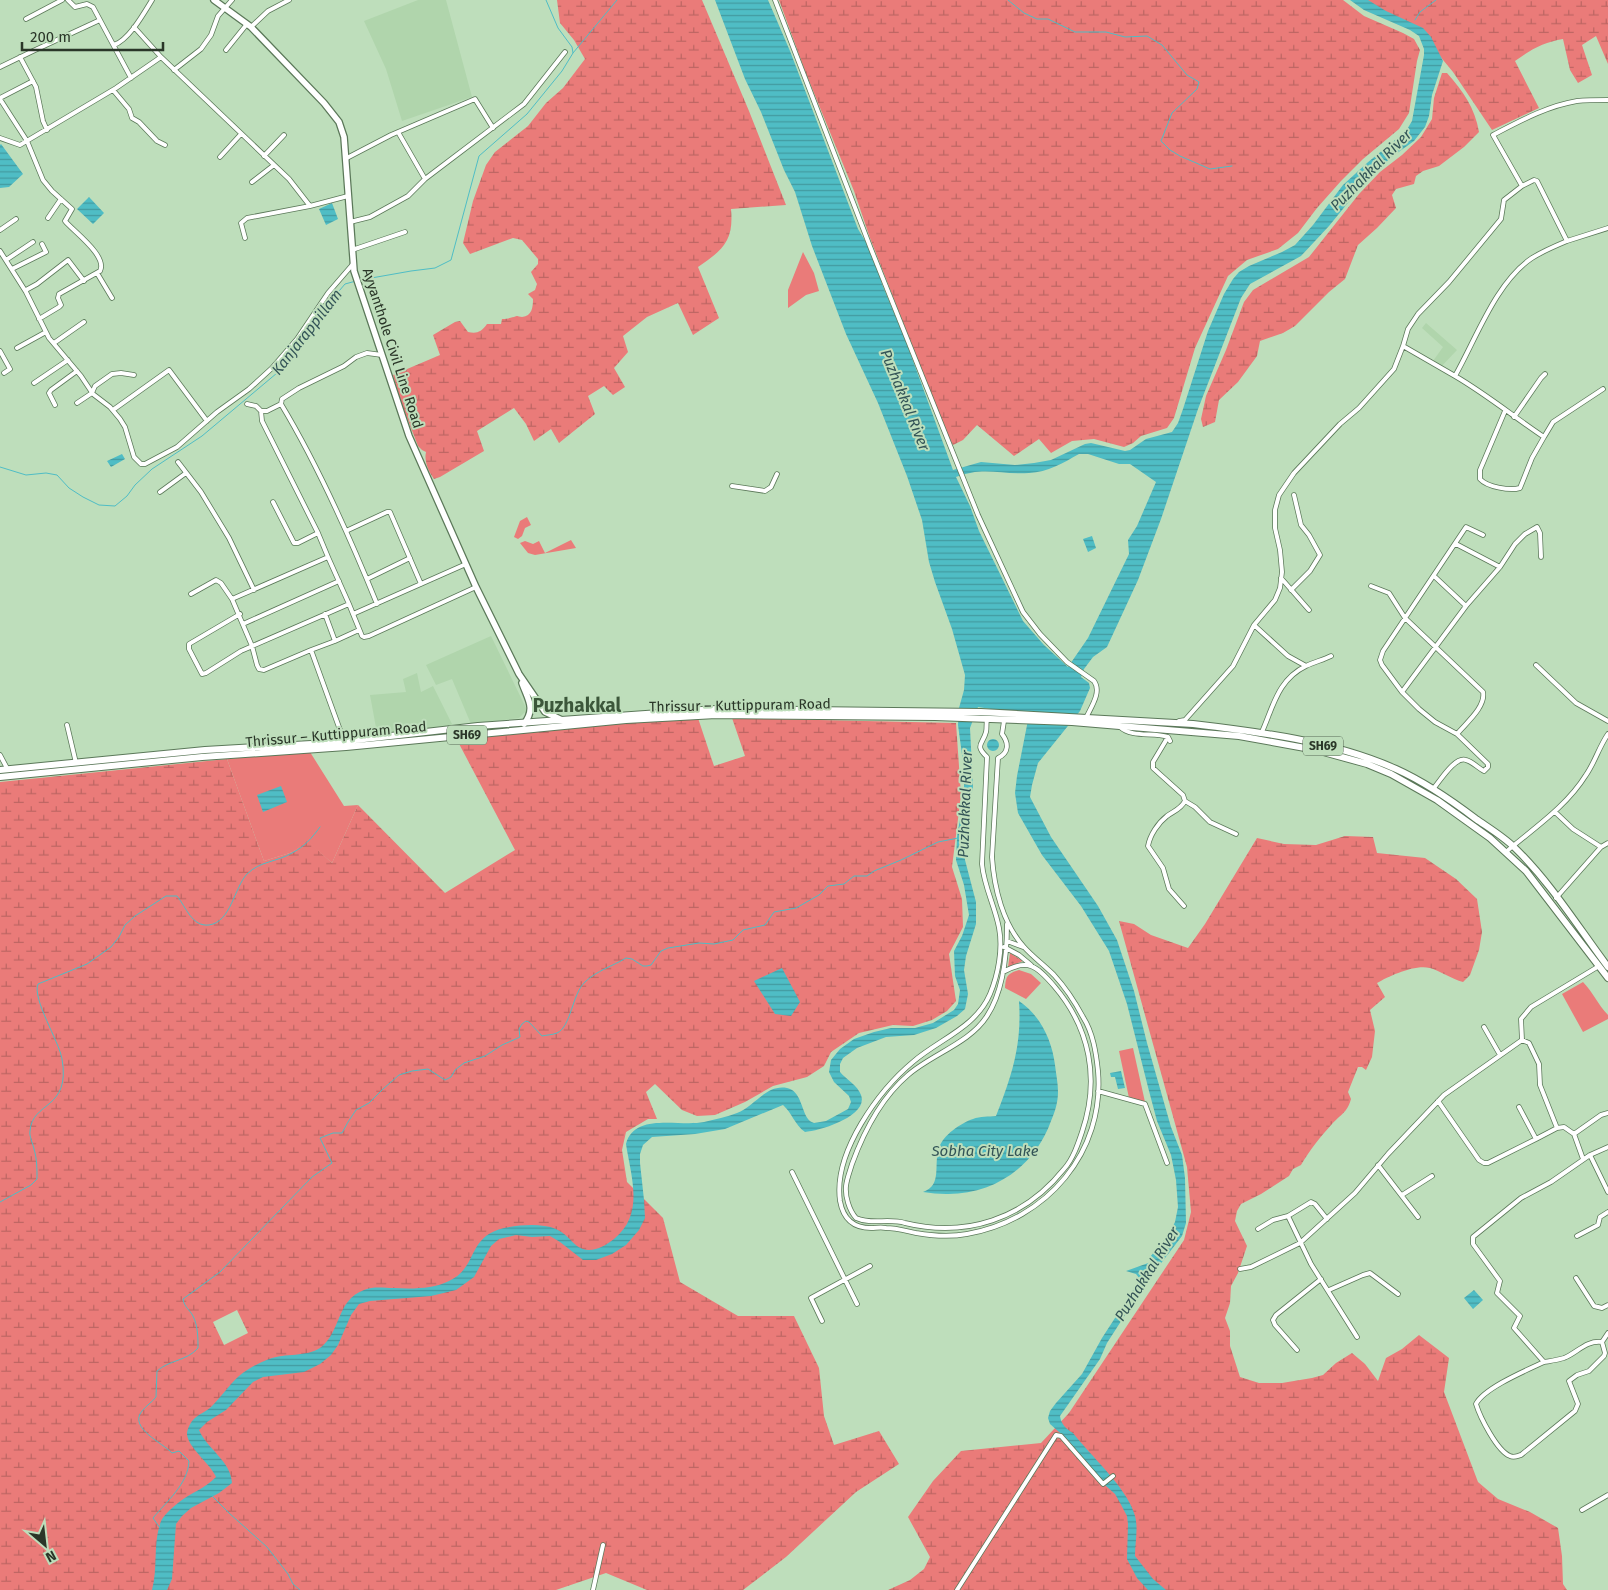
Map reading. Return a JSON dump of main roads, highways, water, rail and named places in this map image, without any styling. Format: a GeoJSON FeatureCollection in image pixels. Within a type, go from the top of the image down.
{"type":"FeatureCollection","features":[{"type":"Feature","properties":{"kind":"main road","name":"Ayyanthole Civil Line Road"},"geometry":{"type":"LineString","coordinates":[[214,0],[249,26],[324,103],[339,122],[344,137],[353,267],[361,295],[409,436],[476,587],[519,674],[531,706],[530,716],[524,724]]}},
{"type":"Feature","properties":{"kind":"main road","name":"Ayyanthole Civil Line Road"},"geometry":{"type":"LineString","coordinates":[[519,674],[545,712],[562,720]]}},
{"type":"Feature","properties":{"kind":"main road","name":"Thrissur – Kuttippuram Road"},"geometry":{"type":"LineString","coordinates":[[0,777],[202,757],[346,747],[716,712]]}},
{"type":"Feature","properties":{"kind":"main road","name":"Thrissur – Kuttippuram Road"},"geometry":{"type":"LineString","coordinates":[[0,770],[205,750],[344,741],[469,727],[716,712],[935,714],[1004,720],[1024,717]]}},
{"type":"Feature","properties":{"kind":"main road"},"geometry":{"type":"LineString","coordinates":[[983,717],[1085,720],[1117,725],[1239,736],[1316,750],[1367,764],[1392,774],[1437,800],[1490,838],[1506,852],[1526,871],[1605,964],[1608,978]]}},
{"type":"Feature","properties":{"kind":"main road"},"geometry":{"type":"LineString","coordinates":[[1024,717],[1072,722],[1085,720]]}},
{"type":"Feature","properties":{"kind":"main road","name":"SH69"},"geometry":{"type":"LineString","coordinates":[[1085,720],[1109,719],[1184,724],[1261,734],[1304,741],[1364,757],[1396,769],[1433,789],[1514,846],[1538,873],[1605,964]]}},
{"type":"Feature","properties":{"kind":"water","name":"Puzhakkal River"},"geometry":{"type":"Polygon","coordinates":[[[715,0],[768,0],[790,51],[858,229],[875,257],[882,284],[905,339],[953,470],[981,462],[1015,465],[1051,460],[1091,443],[1125,451],[1130,450],[1146,439],[1172,432],[1178,423],[1183,409],[1208,331],[1224,294],[1233,279],[1239,272],[1249,266],[1295,245],[1313,225],[1343,185],[1406,131],[1412,121],[1424,55],[1424,49],[1419,36],[1410,30],[1364,10],[1350,0],[1368,0],[1386,11],[1423,28],[1431,37],[1443,61],[1432,95],[1429,116],[1425,127],[1414,141],[1369,177],[1329,226],[1301,256],[1250,284],[1241,298],[1198,409],[1161,519],[1138,580],[1107,647],[1093,657],[1084,669],[1081,677],[1089,683],[1090,688],[1080,711],[1038,763],[1032,785],[1030,797],[1051,837],[1098,906],[1117,940],[1134,991],[1171,1127],[1182,1155],[1185,1178],[1186,1223],[1182,1236],[1145,1284],[1107,1343],[1100,1359],[1060,1416],[1064,1426],[1073,1433],[1107,1471],[1130,1503],[1137,1529],[1135,1556],[1153,1579],[1166,1590],[1148,1590],[1137,1578],[1127,1559],[1127,1516],[1119,1501],[1067,1439],[1050,1424],[1048,1418],[1050,1411],[1056,1403],[1082,1374],[1102,1338],[1139,1281],[1136,1274],[1126,1271],[1151,1262],[1150,1257],[1169,1234],[1175,1222],[1178,1207],[1176,1180],[1171,1155],[1157,1121],[1127,1004],[1109,951],[1081,906],[1042,855],[1018,813],[1015,793],[1029,715],[978,707],[970,728],[973,787],[967,816],[964,851],[976,902],[976,924],[966,956],[964,970],[968,994],[965,1009],[936,1028],[914,1035],[886,1037],[857,1048],[843,1058],[840,1064],[840,1072],[857,1089],[861,1095],[862,1103],[858,1110],[842,1121],[821,1129],[805,1132],[783,1105],[725,1129],[695,1134],[652,1137],[643,1145],[640,1154],[645,1218],[639,1230],[626,1245],[612,1254],[596,1260],[583,1260],[550,1236],[532,1237],[516,1235],[499,1239],[491,1246],[474,1277],[456,1290],[431,1296],[370,1301],[359,1304],[351,1315],[338,1345],[331,1355],[320,1364],[304,1372],[263,1377],[253,1382],[226,1410],[207,1422],[199,1430],[207,1443],[228,1468],[232,1483],[219,1493],[191,1508],[176,1524],[172,1579],[167,1590],[152,1590],[158,1532],[161,1521],[178,1503],[216,1477],[191,1445],[187,1434],[189,1427],[192,1421],[211,1407],[242,1373],[269,1359],[309,1353],[320,1348],[332,1334],[348,1301],[364,1290],[375,1288],[422,1288],[436,1286],[449,1281],[465,1268],[478,1245],[492,1232],[504,1228],[537,1225],[559,1231],[582,1249],[591,1250],[606,1245],[624,1229],[630,1218],[634,1194],[626,1144],[631,1134],[638,1128],[648,1124],[659,1123],[704,1122],[729,1116],[743,1110],[773,1089],[780,1088],[792,1090],[798,1096],[808,1120],[814,1123],[826,1121],[848,1109],[851,1102],[849,1096],[834,1082],[829,1072],[831,1060],[840,1049],[854,1039],[874,1032],[891,1028],[915,1028],[933,1023],[954,1010],[958,1004],[960,990],[955,976],[954,951],[962,936],[969,915],[964,885],[956,860],[957,837],[964,794],[964,769],[958,725],[965,675],[952,629],[929,562],[922,520],[907,476],[878,403],[846,334],[812,246],[795,192],[745,79],[715,0]],[[1079,454],[1043,471],[1019,473],[984,471],[956,477],[970,506],[979,531],[1023,621],[1044,645],[1068,667],[1088,638],[1129,554],[1128,540],[1137,526],[1156,482],[1130,464],[1119,464],[1088,454],[1079,454]]]}},
{"type":"Feature","properties":{"kind":"water"},"geometry":{"type":"Polygon","coordinates":[[[0,145],[23,174],[9,187],[0,188],[0,145]]]}},
{"type":"Feature","properties":{"kind":"water"},"geometry":{"type":"Polygon","coordinates":[[[89,197],[104,213],[93,224],[77,209],[89,197]]]}},
{"type":"Feature","properties":{"kind":"water"},"geometry":{"type":"Polygon","coordinates":[[[332,203],[338,219],[326,225],[319,209],[332,203]]]}},
{"type":"Feature","properties":{"kind":"water"},"geometry":{"type":"Polygon","coordinates":[[[122,454],[125,459],[111,467],[107,461],[122,454]]]}},
{"type":"Feature","properties":{"kind":"water"},"geometry":{"type":"Polygon","coordinates":[[[1092,536],[1096,548],[1088,552],[1083,539],[1092,536]]]}},
{"type":"Feature","properties":{"kind":"water"},"geometry":{"type":"Polygon","coordinates":[[[991,739],[995,739],[999,745],[995,751],[991,751],[987,747],[987,743],[991,739]]]}},
{"type":"Feature","properties":{"kind":"water"},"geometry":{"type":"Polygon","coordinates":[[[281,786],[287,802],[263,812],[257,795],[281,786]]]}},
{"type":"Feature","properties":{"kind":"water"},"geometry":{"type":"Polygon","coordinates":[[[782,968],[800,1002],[791,1016],[775,1014],[754,981],[782,968]]]}},
{"type":"Feature","properties":{"kind":"water","name":"Sobha City Lake"},"geometry":{"type":"Polygon","coordinates":[[[1019,1001],[1033,1013],[1044,1029],[1053,1056],[1058,1092],[1054,1114],[1044,1137],[1035,1152],[1023,1164],[1011,1175],[996,1183],[964,1193],[943,1194],[923,1192],[933,1184],[936,1173],[937,1154],[941,1143],[948,1134],[963,1123],[973,1119],[996,1116],[1015,1060],[1019,1032],[1019,1001]]]}},
{"type":"Feature","properties":{"kind":"water"},"geometry":{"type":"Polygon","coordinates":[[[1121,1071],[1125,1088],[1118,1089],[1115,1077],[1111,1077],[1110,1073],[1121,1071]]]}},
{"type":"Feature","properties":{"kind":"water"},"geometry":{"type":"Polygon","coordinates":[[[1474,1290],[1483,1300],[1473,1309],[1464,1298],[1474,1290]]]}},
{"type":"Feature","properties":{"kind":"waterway","name":"Kanjarappillam"},"geometry":{"type":"LineString","coordinates":[[360,280],[435,268],[451,260],[479,156],[527,114],[562,71],[573,53],[572,47],[558,28],[546,0]]}},
{"type":"Feature","properties":{"kind":"waterway"},"geometry":{"type":"LineString","coordinates":[[573,53],[617,0]]}},
{"type":"Feature","properties":{"kind":"waterway"},"geometry":{"type":"LineString","coordinates":[[1008,0],[1024,13],[1037,19],[1048,19],[1075,32],[1106,32],[1125,37],[1147,36],[1162,45],[1187,75],[1199,82],[1197,89],[1172,113],[1161,141],[1180,156],[1210,169],[1232,166]]}},
{"type":"Feature","properties":{"kind":"waterway"},"geometry":{"type":"LineString","coordinates":[[1415,20],[1420,12],[1436,0]]}},
{"type":"Feature","properties":{"kind":"waterway","name":"Kanjarappillam"},"geometry":{"type":"LineString","coordinates":[[0,467],[26,475],[46,473],[57,475],[69,488],[83,497],[99,505],[115,506],[152,469],[202,436],[277,373],[293,355],[328,304],[345,284],[356,281]]}},
{"type":"Feature","properties":{"kind":"waterway"},"geometry":{"type":"LineString","coordinates":[[0,1202],[31,1185],[37,1179],[36,1156],[30,1133],[32,1121],[50,1103],[61,1088],[63,1076],[62,1059],[42,1010],[37,991],[38,984],[87,964],[111,947],[125,925],[135,916],[166,896],[177,896],[198,923],[203,925],[216,923],[227,911],[247,874],[257,866],[296,851],[308,842],[320,827]]}},
{"type":"Feature","properties":{"kind":"waterway","name":"Puzhakkal River"},"geometry":{"type":"LineString","coordinates":[[160,1528],[153,1518],[181,1485],[188,1469],[189,1461],[179,1451],[172,1453],[148,1435],[143,1429],[139,1417],[142,1411],[156,1397],[157,1371],[189,1356],[198,1348],[196,1324],[183,1299],[220,1272],[312,1177],[332,1163],[320,1138],[333,1133],[342,1133],[356,1110],[369,1103],[399,1075],[428,1069],[445,1080],[451,1077],[455,1070],[464,1063],[485,1056],[502,1045],[520,1037],[519,1029],[526,1021],[542,1036],[557,1033],[562,1030],[577,994],[585,982],[599,972],[626,958],[647,966],[651,965],[661,951],[668,948],[699,943],[714,944],[733,940],[743,930],[765,925],[774,912],[796,908],[819,895],[828,886],[844,884],[854,876],[867,876],[938,842],[958,838]]}},
{"type":"Feature","properties":{"kind":"waterway"},"geometry":{"type":"LineString","coordinates":[[212,1496],[267,1547],[288,1574],[293,1584],[300,1590]]}},
{"type":"Feature","properties":{"kind":"district","name":"Puzhakkal"},"geometry":{"type":"Point","coordinates":[577,705]}}]}
